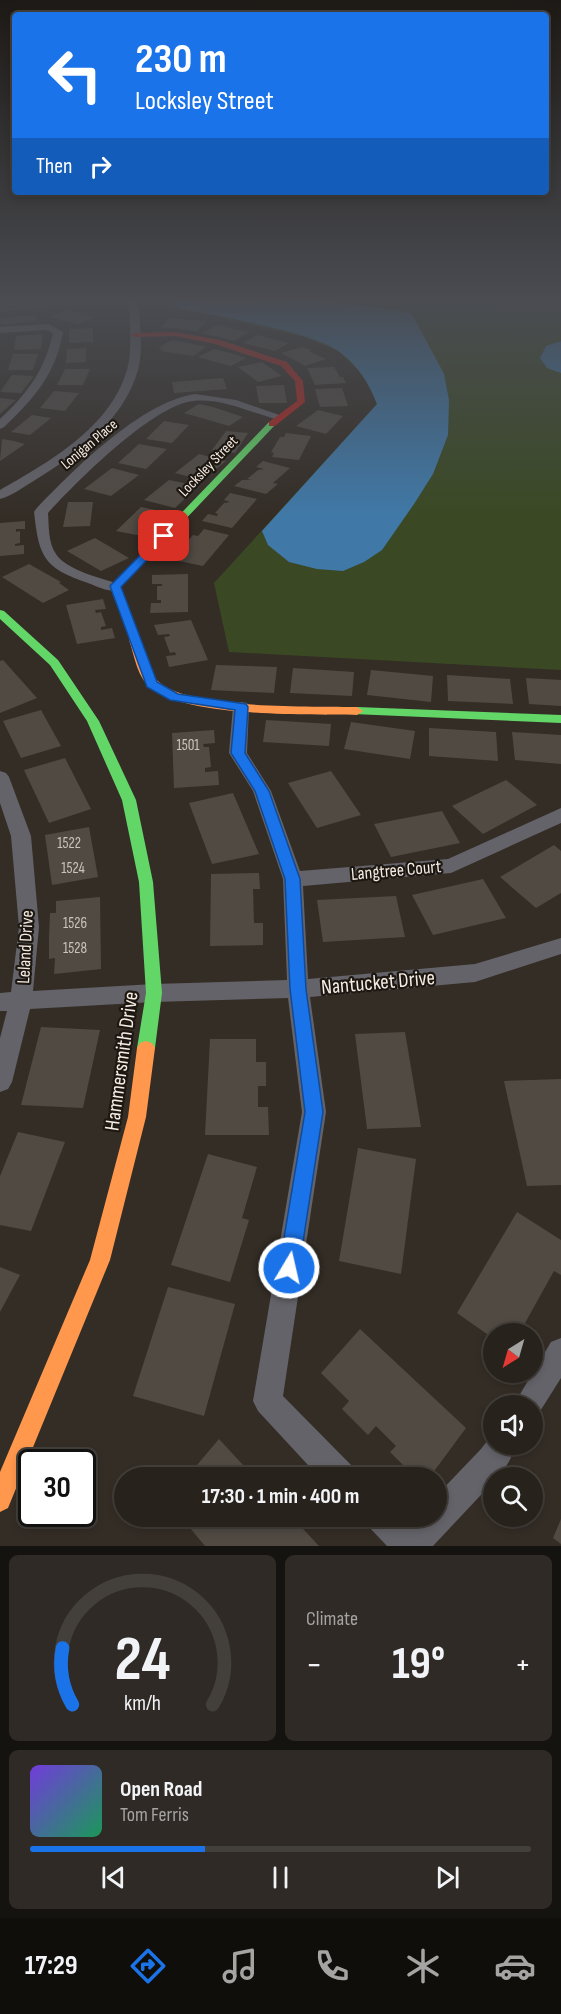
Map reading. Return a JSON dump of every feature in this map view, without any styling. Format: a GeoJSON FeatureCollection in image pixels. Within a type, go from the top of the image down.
{"type":"FeatureCollection","features":[{"type":"Feature","properties":{"kind":"street"},"geometry":{"type":"LineString","coordinates":[[0,425],[46,373]]}},
{"type":"Feature","properties":{"kind":"street"},"geometry":{"type":"LineString","coordinates":[[0,495],[36,475],[73,449],[97,427],[124,393],[131,373]]}},
{"type":"Feature","properties":{"kind":"street","name":"Locksley Street"},"geometry":{"type":"LineString","coordinates":[[115,586],[279,417],[301,402],[299,381],[292,373]]}},
{"type":"Feature","properties":{"kind":"street","name":"Lonigan Place"},"geometry":{"type":"LineString","coordinates":[[115,586],[87,579],[52,560],[45,543],[41,512],[62,489],[142,422],[186,399],[212,399],[279,417]]}},
{"type":"Feature","properties":{"kind":"street"},"geometry":{"type":"LineString","coordinates":[[115,586],[152,684],[174,698],[241,707],[561,718]]}},
{"type":"Feature","properties":{"kind":"street","name":"Hammersmith Drive"},"geometry":{"type":"LineString","coordinates":[[0,613],[54,663],[61,673],[93,721],[129,800],[146,882],[154,993],[137,1117],[100,1260],[0,1500]]}},
{"type":"Feature","properties":{"kind":"street"},"geometry":{"type":"LineString","coordinates":[[241,707],[238,753],[262,791],[293,879],[298,989],[314,1112],[268,1401],[331,1467]]}},
{"type":"Feature","properties":{"kind":"street","name":"Leland Drive"},"geometry":{"type":"LineString","coordinates":[[0,777],[21,836],[29,927],[11,1002],[0,1082]]}},
{"type":"Feature","properties":{"kind":"street","name":"Langtree Court"},"geometry":{"type":"LineString","coordinates":[[293,879],[451,866],[561,815]]}},
{"type":"Feature","properties":{"kind":"street","name":"Nantucket Drive"},"geometry":{"type":"LineString","coordinates":[[11,1002],[154,993],[298,989],[475,974],[561,946]]}},
{"type":"Feature","properties":{"kind":"street"},"geometry":{"type":"LineString","coordinates":[[534,1395],[561,1352]]}},
{"type":"Feature","properties":{"kind":"street"},"geometry":{"type":"LineString","coordinates":[[391,1527],[410,1546],[495,1455]]}},
{"type":"Feature","properties":{"kind":"green space"},"geometry":{"type":"Polygon","coordinates":[[[361,373],[561,373],[561,670],[229,652],[214,583],[377,404],[361,373]]]}},
{"type":"Feature","properties":{"kind":"water"},"geometry":{"type":"Polygon","coordinates":[[[361,373],[444,373],[449,400],[448,435],[433,474],[382,550],[364,562],[343,571],[317,569],[289,562],[268,545],[262,531],[377,404],[361,373]]]}},
{"type":"Feature","properties":{"kind":"building"},"geometry":{"type":"Polygon","coordinates":[[[63,373],[88,373],[83,385],[57,385],[63,373]]]}},
{"type":"Feature","properties":{"kind":"building"},"geometry":{"type":"Polygon","coordinates":[[[246,373],[278,373],[282,376],[258,382],[246,373]]]}},
{"type":"Feature","properties":{"kind":"building"},"geometry":{"type":"Polygon","coordinates":[[[309,373],[338,373],[346,383],[315,385],[309,373]]]}},
{"type":"Feature","properties":{"kind":"building"},"geometry":{"type":"Polygon","coordinates":[[[12,375],[34,376],[21,393],[0,392],[12,375]]]}},
{"type":"Feature","properties":{"kind":"building"},"geometry":{"type":"Polygon","coordinates":[[[223,378],[227,389],[174,393],[172,382],[223,378]]]}},
{"type":"Feature","properties":{"kind":"building"},"geometry":{"type":"Polygon","coordinates":[[[284,385],[287,403],[259,403],[256,386],[284,385]]]}},
{"type":"Feature","properties":{"kind":"building"},"geometry":{"type":"Polygon","coordinates":[[[342,388],[348,406],[320,407],[315,389],[342,388]]]}},
{"type":"Feature","properties":{"kind":"building"},"geometry":{"type":"Polygon","coordinates":[[[54,391],[79,393],[65,411],[40,408],[54,391]]]}},
{"type":"Feature","properties":{"kind":"building"},"geometry":{"type":"Polygon","coordinates":[[[0,398],[16,400],[0,414],[0,398]]]}},
{"type":"Feature","properties":{"kind":"building"},"geometry":{"type":"Polygon","coordinates":[[[199,404],[243,417],[229,426],[184,413],[199,404]]]}},
{"type":"Feature","properties":{"kind":"building"},"geometry":{"type":"Polygon","coordinates":[[[318,410],[343,416],[326,434],[296,426],[318,410]]]}},
{"type":"Feature","properties":{"kind":"building"},"geometry":{"type":"Polygon","coordinates":[[[32,415],[51,418],[30,435],[11,432],[32,415]]]}},
{"type":"Feature","properties":{"kind":"building"},"geometry":{"type":"Polygon","coordinates":[[[164,421],[189,425],[172,443],[146,439],[164,421]]]}},
{"type":"Feature","properties":{"kind":"building"},"geometry":{"type":"Polygon","coordinates":[[[226,431],[248,433],[235,453],[212,450],[226,431]]]}},
{"type":"Feature","properties":{"kind":"building"},"geometry":{"type":"Polygon","coordinates":[[[286,433],[311,436],[299,460],[272,457],[274,453],[271,452],[280,437],[284,437],[286,433]]]}},
{"type":"Feature","properties":{"kind":"building"},"geometry":{"type":"Polygon","coordinates":[[[2,439],[14,441],[25,444],[0,461],[2,439]]]}},
{"type":"Feature","properties":{"kind":"building"},"geometry":{"type":"Polygon","coordinates":[[[139,444],[167,449],[146,469],[118,463],[139,444]]]}},
{"type":"Feature","properties":{"kind":"building"},"geometry":{"type":"Polygon","coordinates":[[[199,454],[226,461],[202,480],[175,473],[199,454]]]}},
{"type":"Feature","properties":{"kind":"building"},"geometry":{"type":"Polygon","coordinates":[[[263,461],[290,468],[273,483],[278,484],[266,494],[234,486],[242,480],[252,480],[247,479],[258,470],[264,469],[256,467],[263,461]]]}},
{"type":"Feature","properties":{"kind":"building"},"geometry":{"type":"Polygon","coordinates":[[[112,468],[139,475],[111,496],[84,489],[112,468]]]}},
{"type":"Feature","properties":{"kind":"building"},"geometry":{"type":"Polygon","coordinates":[[[169,480],[198,486],[175,508],[144,500],[169,480]]]}},
{"type":"Feature","properties":{"kind":"building"},"geometry":{"type":"Polygon","coordinates":[[[230,493],[257,499],[232,528],[202,521],[208,514],[217,516],[218,514],[215,513],[224,503],[230,502],[224,500],[230,493]]]}},
{"type":"Feature","properties":{"kind":"building"},"geometry":{"type":"Polygon","coordinates":[[[68,502],[93,502],[90,526],[63,527],[68,502]]]}},
{"type":"Feature","properties":{"kind":"building"},"geometry":{"type":"Polygon","coordinates":[[[141,507],[170,513],[147,537],[116,531],[141,507]]]}},
{"type":"Feature","properties":{"kind":"building"},"geometry":{"type":"Polygon","coordinates":[[[25,521],[25,529],[16,529],[16,532],[20,531],[20,543],[15,544],[15,546],[24,545],[24,554],[0,556],[0,523],[25,521]]]}},
{"type":"Feature","properties":{"kind":"building"},"geometry":{"type":"Polygon","coordinates":[[[204,529],[229,535],[203,566],[174,560],[179,554],[176,553],[193,535],[198,536],[204,529]]]}},
{"type":"Feature","properties":{"kind":"building"},"geometry":{"type":"Polygon","coordinates":[[[95,538],[129,558],[101,571],[67,551],[95,538]]]}},
{"type":"Feature","properties":{"kind":"building"},"geometry":{"type":"Polygon","coordinates":[[[29,564],[61,582],[59,583],[69,590],[43,603],[2,577],[29,564]]]}},
{"type":"Feature","properties":{"kind":"building"},"geometry":{"type":"Polygon","coordinates":[[[188,574],[188,612],[150,613],[151,603],[161,603],[161,600],[157,600],[157,586],[162,586],[162,584],[152,584],[152,575],[188,574]]]}},
{"type":"Feature","properties":{"kind":"building"},"geometry":{"type":"Polygon","coordinates":[[[103,599],[106,609],[95,610],[96,613],[101,612],[106,626],[101,627],[101,630],[112,628],[115,638],[77,644],[66,605],[103,599]]]}},
{"type":"Feature","properties":{"kind":"building"},"geometry":{"type":"Polygon","coordinates":[[[191,620],[208,660],[169,667],[166,656],[176,655],[175,652],[170,653],[164,637],[170,636],[169,634],[158,635],[154,625],[191,620]]]}},
{"type":"Feature","properties":{"kind":"building"},"geometry":{"type":"Polygon","coordinates":[[[3,660],[37,698],[0,713],[0,661],[3,660]]]}},
{"type":"Feature","properties":{"kind":"building"},"geometry":{"type":"Polygon","coordinates":[[[216,665],[277,667],[274,693],[211,690],[216,665]]]}},
{"type":"Feature","properties":{"kind":"building"},"geometry":{"type":"Polygon","coordinates":[[[293,668],[354,672],[352,696],[290,693],[293,668]]]}},
{"type":"Feature","properties":{"kind":"building"},"geometry":{"type":"Polygon","coordinates":[[[371,670],[433,676],[431,702],[367,695],[371,670]]]}},
{"type":"Feature","properties":{"kind":"building"},"geometry":{"type":"Polygon","coordinates":[[[447,675],[510,679],[513,704],[448,701],[447,675]]]}},
{"type":"Feature","properties":{"kind":"building"},"geometry":{"type":"Polygon","coordinates":[[[526,678],[561,680],[561,706],[529,704],[526,678]]]}},
{"type":"Feature","properties":{"kind":"building"},"geometry":{"type":"Polygon","coordinates":[[[41,710],[61,746],[21,758],[3,721],[41,710]]]}},
{"type":"Feature","properties":{"kind":"building"},"geometry":{"type":"Polygon","coordinates":[[[266,720],[331,724],[329,746],[263,742],[266,720]]]}},
{"type":"Feature","properties":{"kind":"building"},"geometry":{"type":"Polygon","coordinates":[[[351,722],[415,731],[410,759],[344,749],[351,722]]]}},
{"type":"Feature","properties":{"kind":"building"},"geometry":{"type":"Polygon","coordinates":[[[429,728],[496,732],[498,761],[429,756],[429,728]]]}},
{"type":"Feature","properties":{"kind":"building"},"geometry":{"type":"Polygon","coordinates":[[[214,730],[215,743],[203,744],[204,747],[209,747],[211,767],[205,768],[205,772],[218,771],[219,785],[174,788],[172,733],[214,730]]]}},
{"type":"Feature","properties":{"kind":"building"},"geometry":{"type":"Polygon","coordinates":[[[512,732],[561,735],[561,764],[515,760],[512,732]]]}},
{"type":"Feature","properties":{"kind":"building"},"geometry":{"type":"Polygon","coordinates":[[[65,758],[91,809],[49,823],[24,770],[65,758]]]}},
{"type":"Feature","properties":{"kind":"building"},"geometry":{"type":"Polygon","coordinates":[[[331,771],[361,815],[317,828],[288,783],[331,771]]]}},
{"type":"Feature","properties":{"kind":"building"},"geometry":{"type":"Polygon","coordinates":[[[506,780],[537,805],[483,834],[452,806],[506,780]]]}},
{"type":"Feature","properties":{"kind":"building"},"geometry":{"type":"Polygon","coordinates":[[[233,793],[259,854],[212,864],[189,803],[233,793]]]}},
{"type":"Feature","properties":{"kind":"building"},"geometry":{"type":"Polygon","coordinates":[[[442,811],[460,843],[391,857],[374,824],[442,811]]]}},
{"type":"Feature","properties":{"kind":"building"},"geometry":{"type":"Polygon","coordinates":[[[89,827],[98,877],[52,885],[45,835],[89,827]]]}},
{"type":"Feature","properties":{"kind":"building"},"geometry":{"type":"Polygon","coordinates":[[[554,845],[561,851],[561,893],[536,908],[500,877],[554,845]]]}},
{"type":"Feature","properties":{"kind":"building"},"geometry":{"type":"Polygon","coordinates":[[[259,873],[260,889],[253,889],[254,923],[263,923],[263,945],[210,946],[211,874],[259,873]]]}},
{"type":"Feature","properties":{"kind":"building"},"geometry":{"type":"Polygon","coordinates":[[[483,879],[506,918],[433,935],[412,895],[483,879]]]}},
{"type":"Feature","properties":{"kind":"building"},"geometry":{"type":"Polygon","coordinates":[[[396,896],[405,937],[323,942],[317,900],[396,896]]]}},
{"type":"Feature","properties":{"kind":"building"},"geometry":{"type":"Polygon","coordinates":[[[100,897],[101,969],[54,974],[55,958],[49,959],[49,937],[50,913],[56,913],[56,901],[100,897]]]}},
{"type":"Feature","properties":{"kind":"building"},"geometry":{"type":"Polygon","coordinates":[[[41,1027],[100,1030],[83,1108],[21,1105],[41,1027]]]}},
{"type":"Feature","properties":{"kind":"building"},"geometry":{"type":"Polygon","coordinates":[[[405,1032],[421,1127],[367,1129],[355,1034],[405,1032]]]}},
{"type":"Feature","properties":{"kind":"building"},"geometry":{"type":"Polygon","coordinates":[[[210,1039],[256,1039],[256,1062],[266,1062],[266,1086],[258,1086],[258,1107],[268,1107],[269,1135],[205,1135],[210,1039]]]}},
{"type":"Feature","properties":{"kind":"building"},"geometry":{"type":"Polygon","coordinates":[[[561,1079],[561,1185],[527,1186],[504,1081],[561,1079]]]}},
{"type":"Feature","properties":{"kind":"building"},"geometry":{"type":"Polygon","coordinates":[[[18,1132],[65,1142],[31,1231],[0,1225],[0,1176],[18,1132]]]}},
{"type":"Feature","properties":{"kind":"building"},"geometry":{"type":"Polygon","coordinates":[[[358,1148],[416,1159],[401,1274],[339,1261],[358,1148]]]}},
{"type":"Feature","properties":{"kind":"building"},"geometry":{"type":"Polygon","coordinates":[[[208,1154],[257,1167],[242,1218],[249,1220],[230,1282],[171,1265],[208,1154]]]}},
{"type":"Feature","properties":{"kind":"building"},"geometry":{"type":"Polygon","coordinates":[[[517,1212],[561,1240],[561,1275],[554,1271],[525,1323],[483,1323],[483,1331],[457,1313],[517,1212]]]}},
{"type":"Feature","properties":{"kind":"building"},"geometry":{"type":"Polygon","coordinates":[[[0,1267],[20,1275],[0,1312],[0,1267]]]}},
{"type":"Feature","properties":{"kind":"building"},"geometry":{"type":"Polygon","coordinates":[[[168,1287],[235,1304],[204,1416],[133,1396],[168,1287]]]}},
{"type":"Feature","properties":{"kind":"building"},"geometry":{"type":"Polygon","coordinates":[[[360,1329],[466,1428],[437,1467],[405,1467],[390,1452],[396,1446],[376,1426],[368,1435],[342,1409],[349,1401],[321,1373],[360,1329]]]}},
{"type":"Feature","properties":{"kind":"building"},"geometry":{"type":"Polygon","coordinates":[[[219,1439],[245,1467],[195,1467],[219,1439]]]}},
{"type":"Feature","properties":{"kind":"building"},"geometry":{"type":"Polygon","coordinates":[[[561,1519],[561,1544],[553,1538],[561,1519]]]}},
{"type":"Feature","properties":{"kind":"building"},"geometry":{"type":"Polygon","coordinates":[[[189,1527],[301,1527],[319,1546],[205,1546],[189,1527]]]}},
{"type":"Feature","properties":{"kind":"traffic: fast"},"geometry":{"type":"LineString","coordinates":[[135,640],[115,587],[272,424]]}},
{"type":"Feature","properties":{"kind":"traffic: fast"},"geometry":{"type":"LineString","coordinates":[[0,613],[54,663],[93,721],[129,800],[146,882],[154,993],[146,1048]]}},
{"type":"Feature","properties":{"kind":"traffic: fast"},"geometry":{"type":"LineString","coordinates":[[357,711],[561,719]]}},
{"type":"Feature","properties":{"kind":"traffic: slow"},"geometry":{"type":"LineString","coordinates":[[135,640],[149,678],[165,692],[215,704],[357,711]]}},
{"type":"Feature","properties":{"kind":"traffic: slow"},"geometry":{"type":"LineString","coordinates":[[0,1500],[100,1260],[137,1117],[146,1048]]}},
{"type":"Feature","properties":{"kind":"traffic: jam"},"geometry":{"type":"LineString","coordinates":[[272,424],[301,402],[299,381],[292,373]]}},
{"type":"Feature","properties":{"kind":"route"},"geometry":{"type":"LineString","coordinates":[[164,536],[115,586],[141,659],[152,684],[174,698],[241,707],[238,753],[262,791],[293,879],[298,989],[314,1112],[289,1268]]}}]}
